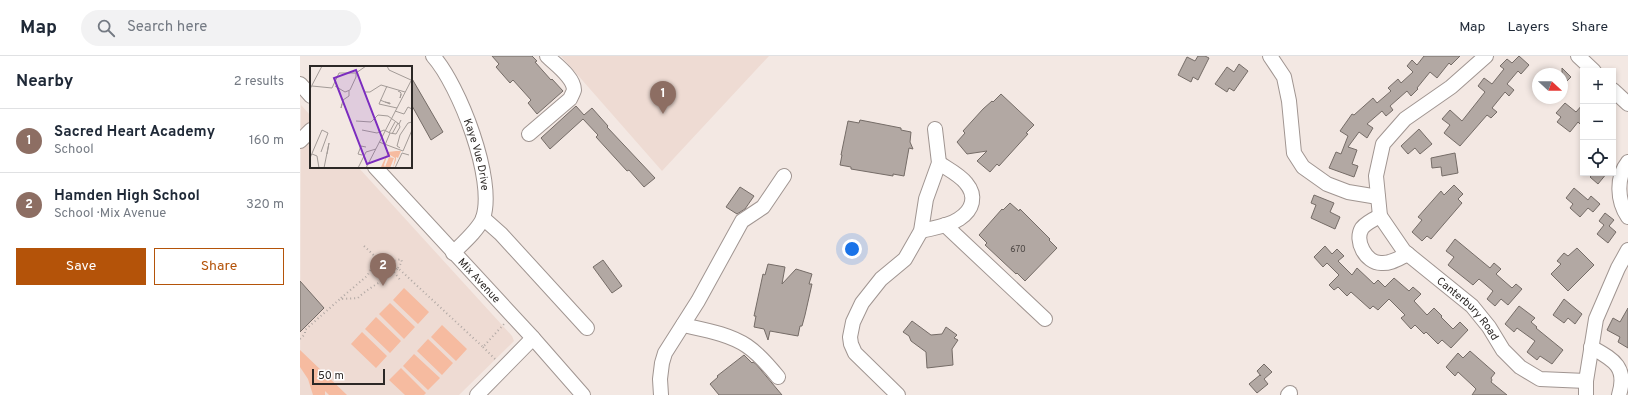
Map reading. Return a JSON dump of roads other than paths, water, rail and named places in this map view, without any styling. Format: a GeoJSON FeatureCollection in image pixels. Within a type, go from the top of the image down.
{"type":"FeatureCollection","features":[{"type":"Feature","properties":{"kind":"street","name":"Kaye Vue Drive"},"geometry":{"type":"LineString","coordinates":[[433,56],[439,62],[453,86],[465,111],[482,166],[485,184],[483,218]]}},
{"type":"Feature","properties":{"kind":"street"},"geometry":{"type":"LineString","coordinates":[[529,134],[570,99],[574,91],[573,84],[569,78],[547,56]]}},
{"type":"Feature","properties":{"kind":"street"},"geometry":{"type":"LineString","coordinates":[[1270,56],[1284,77],[1289,101],[1294,153],[1303,167],[1327,184],[1348,192],[1378,197]]}},
{"type":"Feature","properties":{"kind":"street","name":"Canterbury Road"},"geometry":{"type":"LineString","coordinates":[[1486,56],[1451,87],[1405,120],[1383,144],[1376,176],[1380,216],[1404,251],[1472,306],[1489,327],[1503,350],[1520,367],[1540,379],[1586,381]]}},
{"type":"Feature","properties":{"kind":"street"},"geometry":{"type":"LineString","coordinates":[[1578,56],[1591,68]]}},
{"type":"Feature","properties":{"kind":"street"},"geometry":{"type":"LineString","coordinates":[[300,84],[310,95]]}},
{"type":"Feature","properties":{"kind":"street"},"geometry":{"type":"LineString","coordinates":[[1616,93],[1628,104]]}},
{"type":"Feature","properties":{"kind":"street"},"geometry":{"type":"LineString","coordinates":[[898,395],[855,353],[850,337],[853,322],[862,303],[881,279],[905,259],[921,231],[926,199],[939,163],[935,129]]}},
{"type":"Feature","properties":{"kind":"street"},"geometry":{"type":"LineString","coordinates":[[300,141],[310,131]]}},
{"type":"Feature","properties":{"kind":"street"},"geometry":{"type":"LineString","coordinates":[[1628,162],[1624,166],[1619,189],[1620,203],[1622,209],[1628,216]]}},
{"type":"Feature","properties":{"kind":"street"},"geometry":{"type":"LineString","coordinates":[[921,231],[958,220],[968,211],[972,204],[972,193],[966,182],[939,163]]}},
{"type":"Feature","properties":{"kind":"street","name":"Mix Avenue"},"geometry":{"type":"LineString","coordinates":[[376,168],[533,338],[583,395]]}},
{"type":"Feature","properties":{"kind":"street"},"geometry":{"type":"LineString","coordinates":[[661,395],[660,379],[662,363],[668,348],[683,326],[742,221],[763,207],[784,176]]}},
{"type":"Feature","properties":{"kind":"street"},"geometry":{"type":"LineString","coordinates":[[1380,216],[1364,225],[1360,234],[1360,245],[1367,255],[1372,261],[1390,263],[1408,254]]}},
{"type":"Feature","properties":{"kind":"street"},"geometry":{"type":"LineString","coordinates":[[453,253],[483,218],[501,234],[587,328]]}},
{"type":"Feature","properties":{"kind":"street"},"geometry":{"type":"LineString","coordinates":[[944,224],[1045,319]]}},
{"type":"Feature","properties":{"kind":"street"},"geometry":{"type":"LineString","coordinates":[[1586,395],[1586,381],[1596,319],[1618,268],[1628,250]]}},
{"type":"Feature","properties":{"kind":"street"},"geometry":{"type":"LineString","coordinates":[[683,326],[707,330],[732,338],[748,347],[762,359],[778,377]]}},
{"type":"Feature","properties":{"kind":"street"},"geometry":{"type":"LineString","coordinates":[[477,395],[533,338]]}},
{"type":"Feature","properties":{"kind":"street"},"geometry":{"type":"LineString","coordinates":[[1591,347],[1614,360],[1622,369],[1623,382],[1619,395]]}},
{"type":"Feature","properties":{"kind":"place","name":"Sacred Heart Academy"},"geometry":{"type":"Point","coordinates":[663,114]}},
{"type":"Feature","properties":{"kind":"place","name":"Hamden High School"},"geometry":{"type":"Point","coordinates":[383,286]}}]}
